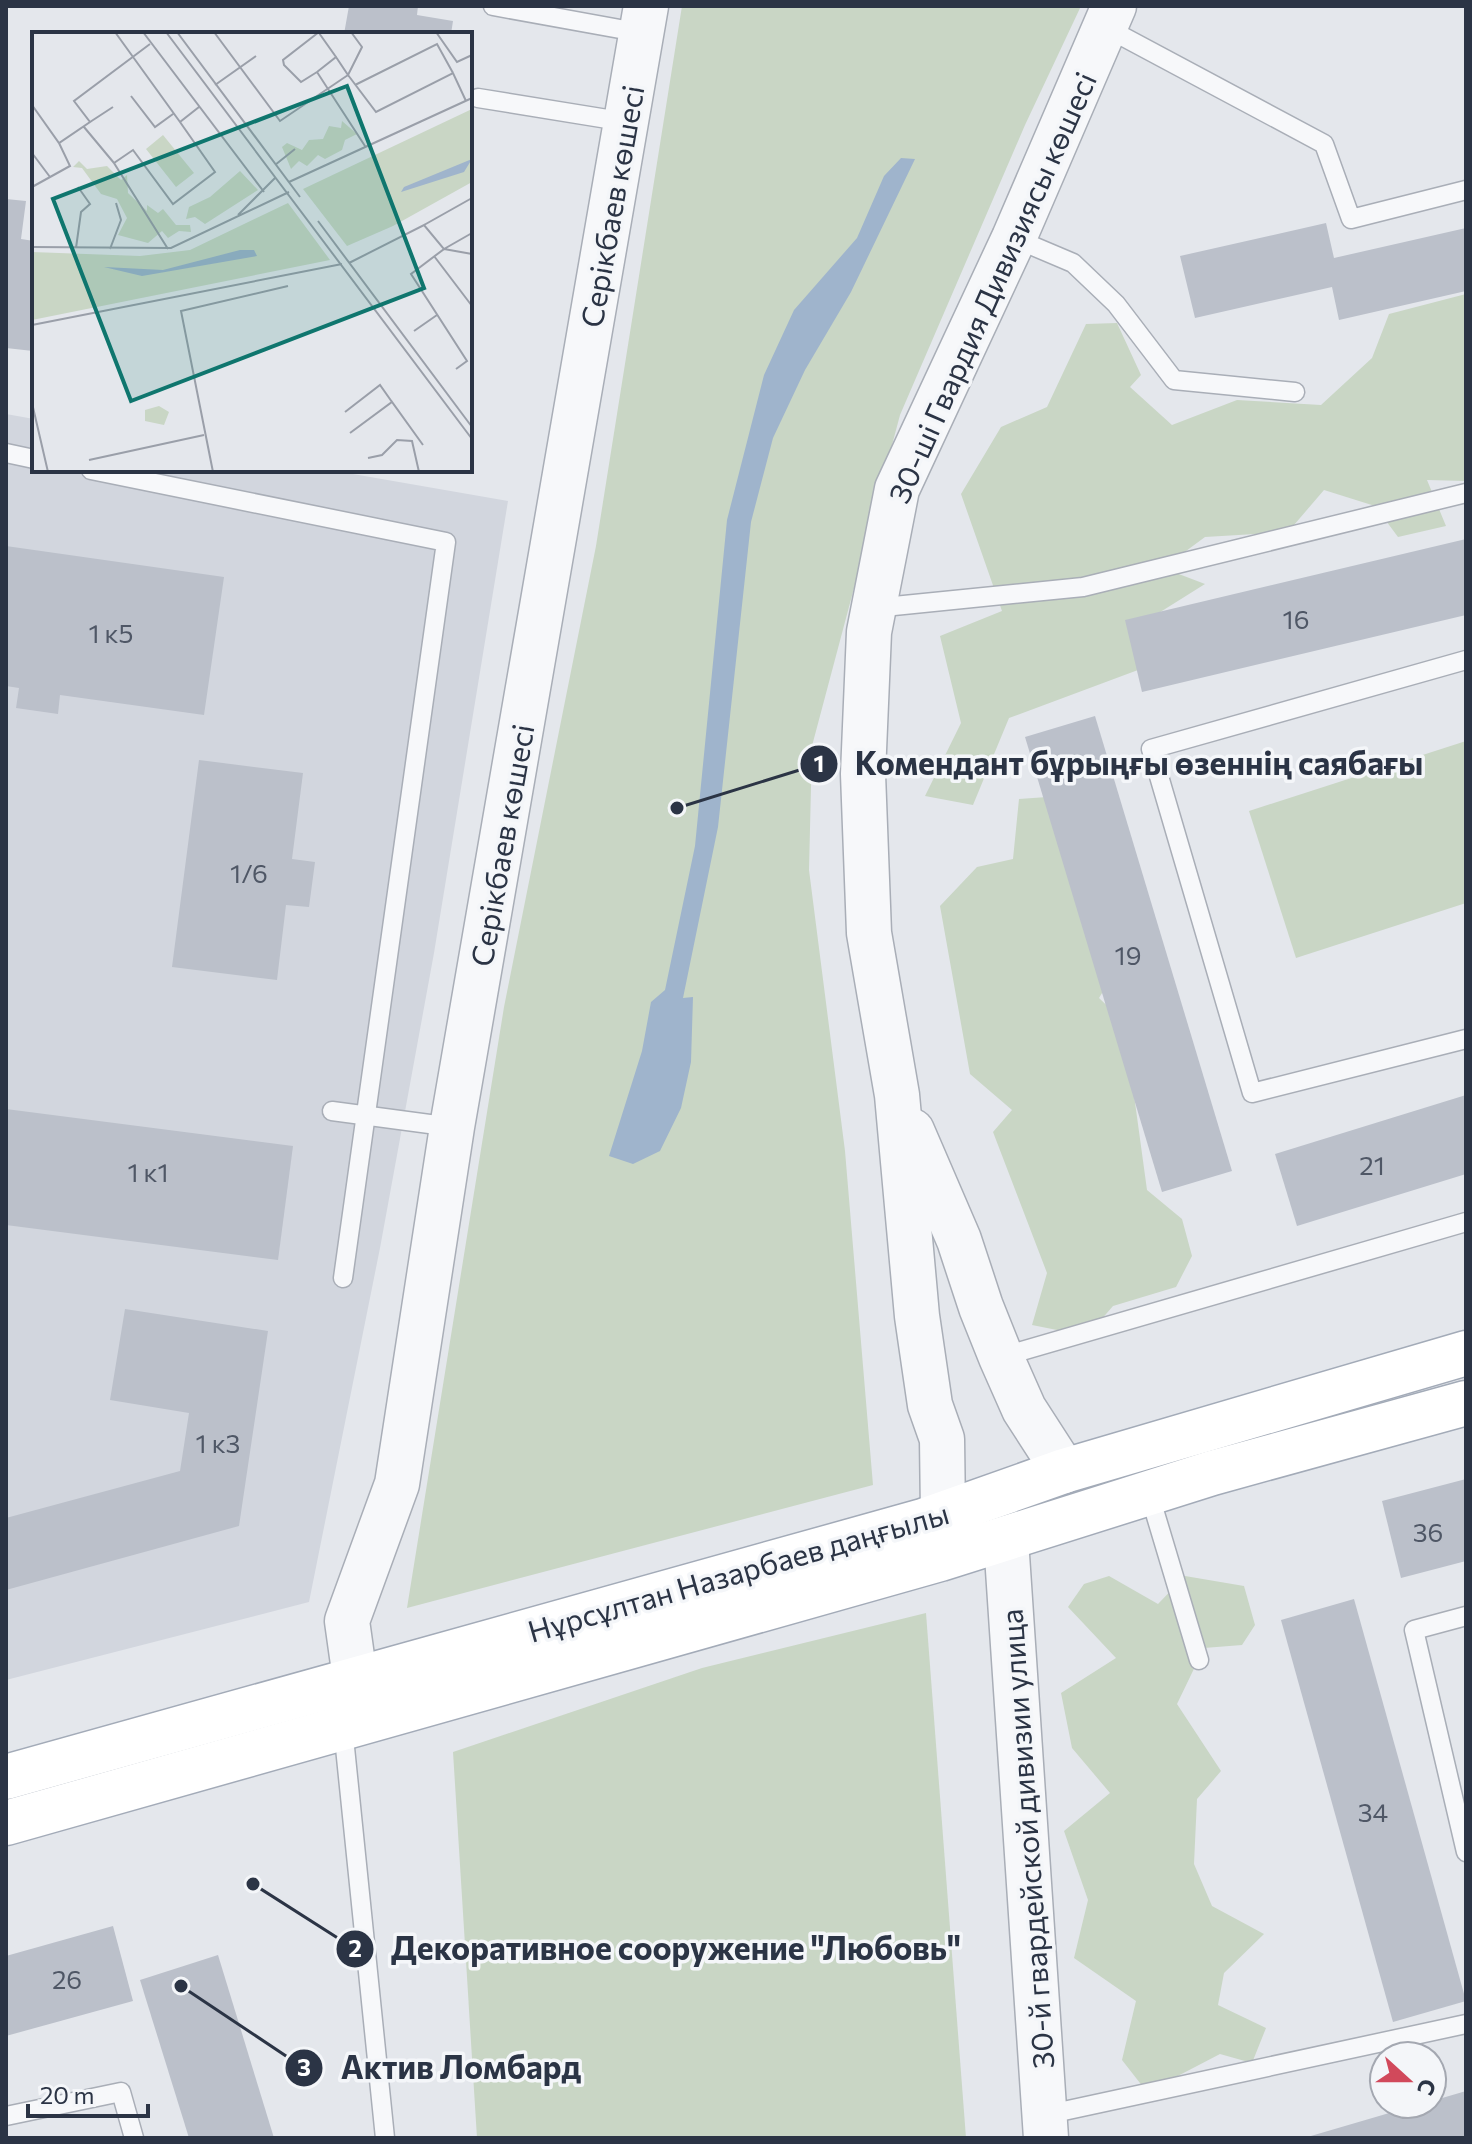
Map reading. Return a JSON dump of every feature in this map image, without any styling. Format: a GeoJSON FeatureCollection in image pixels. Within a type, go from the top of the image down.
{"type":"FeatureCollection","features":[{"type":"Feature","properties":{"kind":"main road","name":"Нұрсұлтан Назарбаев даңғылы"},"geometry":{"type":"LineString","coordinates":[[6,1823],[419,1706],[935,1532],[1064,1471],[1466,1353]]}},
{"type":"Feature","properties":{"kind":"main road","name":"Нұрсұлтан Назарбаев даңғылы"},"geometry":{"type":"LineString","coordinates":[[6,1777],[414,1662],[935,1532],[1006,1540],[1149,1493],[1466,1403]]}},
{"type":"Feature","properties":{"kind":"street","name":"30-ші Гвардия Дивизиясы көшесі"},"geometry":{"type":"LineString","coordinates":[[897,1095],[869,933],[863,774],[869,632],[897,489],[1014,238],[1109,17]]}},
{"type":"Feature","properties":{"kind":"street","name":"Серікбаев көшесі"},"geometry":{"type":"LineString","coordinates":[[355,1678],[347,1621],[397,1484],[452,1127],[644,19]]}},
{"type":"Feature","properties":{"kind":"street"},"geometry":{"type":"LineString","coordinates":[[897,1095],[959,1240],[981,1307],[1024,1409],[1064,1471]]}},
{"type":"Feature","properties":{"kind":"street"},"geometry":{"type":"LineString","coordinates":[[897,1095],[917,1316],[930,1405],[942,1439],[935,1532]]}},
{"type":"Feature","properties":{"kind":"street","name":"30-й гвардейской дивизии улица"},"geometry":{"type":"LineString","coordinates":[[1006,1540],[1045,2126]]}},
{"type":"Feature","properties":{"kind":"lane"},"geometry":{"type":"LineString","coordinates":[[493,6],[644,19]]}},
{"type":"Feature","properties":{"kind":"lane"},"geometry":{"type":"LineString","coordinates":[[1109,17],[1324,144],[1351,219],[1466,190]]}},
{"type":"Feature","properties":{"kind":"lane"},"geometry":{"type":"LineString","coordinates":[[478,98],[626,122]]}},
{"type":"Feature","properties":{"kind":"lane"},"geometry":{"type":"LineString","coordinates":[[1014,238],[1073,263],[1116,304],[1174,380],[1295,392]]}},
{"type":"Feature","properties":{"kind":"lane"},"geometry":{"type":"LineString","coordinates":[[6,453],[32,459]]}},
{"type":"Feature","properties":{"kind":"lane"},"geometry":{"type":"LineString","coordinates":[[101,472],[446,542],[343,1278]]}},
{"type":"Feature","properties":{"kind":"lane"},"geometry":{"type":"LineString","coordinates":[[874,608],[1083,587],[1466,493]]}},
{"type":"Feature","properties":{"kind":"lane"},"geometry":{"type":"LineString","coordinates":[[1466,660],[1151,749],[1252,1093],[1466,1039]]}},
{"type":"Feature","properties":{"kind":"lane"},"geometry":{"type":"LineString","coordinates":[[332,1111],[452,1127]]}},
{"type":"Feature","properties":{"kind":"lane"},"geometry":{"type":"LineString","coordinates":[[1001,1357],[1466,1222]]}},
{"type":"Feature","properties":{"kind":"lane"},"geometry":{"type":"LineString","coordinates":[[1149,1493],[1199,1660]]}},
{"type":"Feature","properties":{"kind":"lane"},"geometry":{"type":"LineString","coordinates":[[1466,1616],[1414,1630],[1466,1852]]}},
{"type":"Feature","properties":{"kind":"lane"},"geometry":{"type":"LineString","coordinates":[[343,1728],[385,2138]]}},
{"type":"Feature","properties":{"kind":"lane"},"geometry":{"type":"LineString","coordinates":[[1045,2126],[1466,2024]]}},
{"type":"Feature","properties":{"kind":"lane"},"geometry":{"type":"LineString","coordinates":[[6,2116],[121,2092],[134,2138]]}},
{"type":"Feature","properties":{"kind":"shaded area"},"geometry":{"type":"Polygon","coordinates":[[[6,414],[32,419],[32,472],[341,472],[508,501],[434,953],[380,1248],[309,1602],[6,1680],[6,414]]]}},
{"type":"Feature","properties":{"kind":"green space"},"geometry":{"type":"Polygon","coordinates":[[[682,6],[1081,6],[1025,125],[900,415],[812,746],[809,870],[845,1151],[873,1485],[407,1608],[504,1007],[596,546],[682,6]]]}},
{"type":"Feature","properties":{"kind":"green space"},"geometry":{"type":"Polygon","coordinates":[[[1466,294],[1466,481],[1427,480],[1446,526],[1398,537],[1375,506],[1324,490],[1288,532],[1205,537],[1163,568],[1205,584],[1130,631],[1138,670],[1009,718],[973,805],[925,796],[961,723],[940,636],[1002,611],[961,494],[1001,427],[1047,407],[1086,324],[1117,323],[1141,375],[1130,387],[1172,425],[1237,400],[1321,405],[1372,358],[1389,314],[1466,294]]]}},
{"type":"Feature","properties":{"kind":"green space"},"geometry":{"type":"Polygon","coordinates":[[[1466,741],[1466,903],[1296,958],[1249,811],[1466,741]]]}},
{"type":"Feature","properties":{"kind":"green space"},"geometry":{"type":"Polygon","coordinates":[[[1047,797],[1116,970],[1099,998],[1124,1022],[1147,1190],[1182,1219],[1192,1256],[1176,1287],[1113,1306],[1087,1336],[1032,1325],[1047,1273],[993,1132],[1012,1110],[970,1074],[940,906],[977,867],[1013,859],[1019,799],[1047,797]]]}},
{"type":"Feature","properties":{"kind":"green space"},"geometry":{"type":"Polygon","coordinates":[[[1109,1576],[1158,1604],[1185,1576],[1244,1586],[1255,1625],[1242,1645],[1204,1648],[1177,1704],[1221,1771],[1197,1799],[1194,1864],[1212,1906],[1264,1934],[1224,1973],[1218,2005],[1266,2028],[1252,2063],[1220,2054],[1147,2092],[1122,2060],[1136,2001],[1074,1958],[1088,1900],[1064,1831],[1110,1793],[1072,1748],[1061,1693],[1116,1658],[1068,1607],[1084,1584],[1109,1576]]]}},
{"type":"Feature","properties":{"kind":"green space"},"geometry":{"type":"Polygon","coordinates":[[[926,1613],[966,2138],[477,2138],[453,1752],[702,1668],[926,1613]]]}},
{"type":"Feature","properties":{"kind":"water"},"geometry":{"type":"Polygon","coordinates":[[[901,158],[915,159],[851,292],[805,370],[773,438],[751,522],[718,827],[683,998],[693,997],[691,1062],[681,1108],[660,1151],[633,1164],[609,1156],[642,1051],[651,1002],[665,990],[695,846],[727,520],[764,375],[794,310],[857,238],[884,176],[901,158]]]}},
{"type":"Feature","properties":{"kind":"building"},"geometry":{"type":"Polygon","coordinates":[[[349,6],[418,6],[417,15],[453,21],[451,32],[344,32],[349,6]]]}},
{"type":"Feature","properties":{"kind":"building"},"geometry":{"type":"Polygon","coordinates":[[[6,199],[26,201],[21,239],[32,241],[32,351],[6,348],[6,199]]]}},
{"type":"Feature","properties":{"kind":"building"},"geometry":{"type":"Polygon","coordinates":[[[1326,223],[1334,258],[1466,228],[1466,291],[1339,320],[1332,287],[1195,318],[1180,256],[1326,223]]]}},
{"type":"Feature","properties":{"kind":"building"},"geometry":{"type":"Polygon","coordinates":[[[1466,539],[1466,615],[1142,692],[1125,620],[1466,539]]]}},
{"type":"Feature","properties":{"kind":"building"},"geometry":{"type":"Polygon","coordinates":[[[6,546],[224,577],[204,715],[60,695],[58,714],[16,708],[19,688],[6,686],[6,546]]]}},
{"type":"Feature","properties":{"kind":"building"},"geometry":{"type":"Polygon","coordinates":[[[1095,716],[1232,1171],[1162,1192],[1025,737],[1095,716]]]}},
{"type":"Feature","properties":{"kind":"building"},"geometry":{"type":"Polygon","coordinates":[[[199,760],[303,773],[292,859],[315,862],[309,907],[286,905],[277,980],[172,967],[199,760]]]}},
{"type":"Feature","properties":{"kind":"building"},"geometry":{"type":"Polygon","coordinates":[[[1466,1095],[1466,1174],[1297,1226],[1275,1154],[1466,1095]]]}},
{"type":"Feature","properties":{"kind":"building"},"geometry":{"type":"Polygon","coordinates":[[[6,1109],[293,1146],[278,1260],[6,1225],[6,1109]]]}},
{"type":"Feature","properties":{"kind":"building"},"geometry":{"type":"Polygon","coordinates":[[[125,1309],[268,1331],[239,1526],[6,1590],[6,1518],[180,1471],[189,1413],[110,1400],[125,1309]]]}},
{"type":"Feature","properties":{"kind":"building"},"geometry":{"type":"Polygon","coordinates":[[[1466,1479],[1466,1561],[1401,1578],[1382,1501],[1466,1479]]]}},
{"type":"Feature","properties":{"kind":"building"},"geometry":{"type":"Polygon","coordinates":[[[1354,1599],[1466,2001],[1393,2022],[1281,1620],[1354,1599]]]}},
{"type":"Feature","properties":{"kind":"building"},"geometry":{"type":"Polygon","coordinates":[[[113,1926],[133,2001],[6,2036],[6,1956],[113,1926]]]}},
{"type":"Feature","properties":{"kind":"building"},"geometry":{"type":"Polygon","coordinates":[[[218,1955],[274,2138],[189,2138],[140,1980],[218,1955]]]}},
{"type":"Feature","properties":{"kind":"building"},"geometry":{"type":"Polygon","coordinates":[[[1466,2091],[1466,2138],[1304,2138],[1368,2119],[1448,2120],[1448,2096],[1466,2091]]]}},
{"type":"Feature","properties":{"kind":"place","name":"Комендант бұрыңғы өзеннің саябағы"},"geometry":{"type":"Point","coordinates":[677,808]}},
{"type":"Feature","properties":{"kind":"place","name":"Декоративное сооружение \"Любовь\""},"geometry":{"type":"Point","coordinates":[253,1884]}},
{"type":"Feature","properties":{"kind":"place","name":"Актив Ломбард"},"geometry":{"type":"Point","coordinates":[181,1986]}}]}
